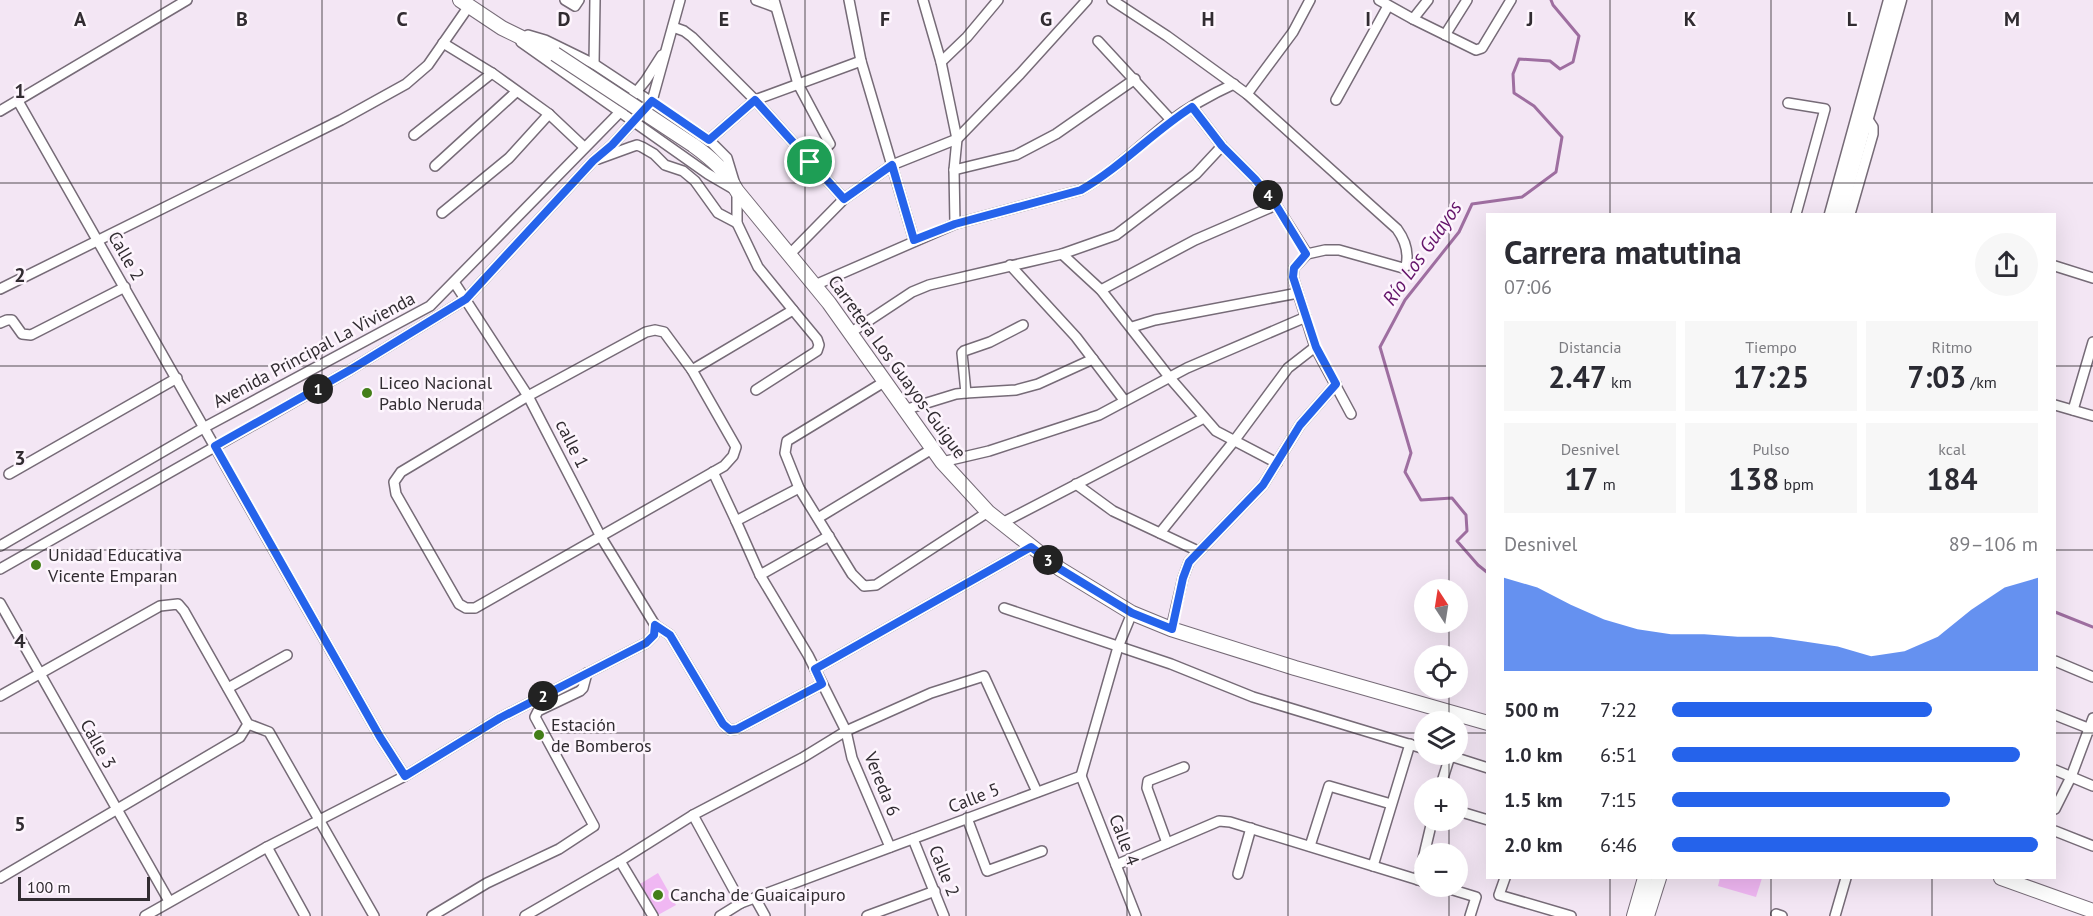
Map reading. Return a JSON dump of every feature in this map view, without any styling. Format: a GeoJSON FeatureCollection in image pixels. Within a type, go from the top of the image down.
{"type":"FeatureCollection","features":[{"type":"Feature","properties":{"kind":"main road","name":"Carretera Los Guayos-Guigue"},"geometry":{"type":"LineString","coordinates":[[464,3],[502,28],[555,54],[693,145],[730,177],[737,191],[815,285],[942,462],[988,512],[1060,569],[1132,613],[1172,629],[1295,668],[1486,722]]}},
{"type":"Feature","properties":{"kind":"main road"},"geometry":{"type":"LineString","coordinates":[[1634,916],[1645,879]]}},
{"type":"Feature","properties":{"kind":"main road"},"geometry":{"type":"LineString","coordinates":[[1647,916],[1659,879]]}},
{"type":"Feature","properties":{"kind":"main road"},"geometry":{"type":"LineString","coordinates":[[2008,879],[2027,882],[2093,911]]}},
{"type":"Feature","properties":{"kind":"street"},"geometry":{"type":"LineString","coordinates":[[0,111],[187,0]]}},
{"type":"Feature","properties":{"kind":"street"},"geometry":{"type":"LineString","coordinates":[[565,0],[575,6],[579,0]]}},
{"type":"Feature","properties":{"kind":"street"},"geometry":{"type":"LineString","coordinates":[[594,64],[595,0]]}},
{"type":"Feature","properties":{"kind":"street","name":"Avenida Principal La Vivienda"},"geometry":{"type":"LineString","coordinates":[[0,569],[350,370],[466,299],[593,161],[612,145],[652,101],[680,0]]}},
{"type":"Feature","properties":{"kind":"street"},"geometry":{"type":"LineString","coordinates":[[756,0],[774,4],[798,84],[830,144],[810,162]]}},
{"type":"Feature","properties":{"kind":"street"},"geometry":{"type":"LineString","coordinates":[[849,0],[861,62],[914,240]]}},
{"type":"Feature","properties":{"kind":"street"},"geometry":{"type":"LineString","coordinates":[[923,0],[941,62],[957,139],[954,170],[955,224]]}},
{"type":"Feature","properties":{"kind":"street"},"geometry":{"type":"LineString","coordinates":[[941,62],[967,37],[998,0]]}},
{"type":"Feature","properties":{"kind":"street"},"geometry":{"type":"LineString","coordinates":[[790,254],[844,199],[892,165],[957,139],[1087,0]]}},
{"type":"Feature","properties":{"kind":"street"},"geometry":{"type":"LineString","coordinates":[[1112,0],[1167,36],[1247,94],[1397,229],[1405,244],[1408,260],[1403,268],[1339,250],[1306,254],[1294,268],[1293,277],[1316,347],[1351,414]]}},
{"type":"Feature","properties":{"kind":"street"},"geometry":{"type":"LineString","coordinates":[[1247,94],[1293,32],[1310,0]]}},
{"type":"Feature","properties":{"kind":"street"},"geometry":{"type":"LineString","coordinates":[[1379,0],[1413,20],[1472,49],[1480,50],[1511,0]]}},
{"type":"Feature","properties":{"kind":"street"},"geometry":{"type":"LineString","coordinates":[[1413,20],[1428,0]]}},
{"type":"Feature","properties":{"kind":"street"},"geometry":{"type":"LineString","coordinates":[[1445,35],[1467,0]]}},
{"type":"Feature","properties":{"kind":"street"},"geometry":{"type":"LineString","coordinates":[[1831,213],[1890,0]]}},
{"type":"Feature","properties":{"kind":"street"},"geometry":{"type":"LineString","coordinates":[[1840,213],[1900,0]]}},
{"type":"Feature","properties":{"kind":"street"},"geometry":{"type":"LineString","coordinates":[[0,289],[99,242],[341,120],[406,84],[428,65],[443,43],[464,3]]}},
{"type":"Feature","properties":{"kind":"street"},"geometry":{"type":"LineString","coordinates":[[1336,100],[1388,6]]}},
{"type":"Feature","properties":{"kind":"street"},"geometry":{"type":"LineString","coordinates":[[673,27],[692,37],[755,100],[844,199]]}},
{"type":"Feature","properties":{"kind":"street"},"geometry":{"type":"LineString","coordinates":[[502,28],[545,40],[594,64],[709,140],[727,158],[737,191],[737,223],[758,267],[817,339],[819,345],[817,351],[756,390]]}},
{"type":"Feature","properties":{"kind":"street"},"geometry":{"type":"LineString","coordinates":[[502,28],[708,174],[737,191]]}},
{"type":"Feature","properties":{"kind":"street"},"geometry":{"type":"LineString","coordinates":[[1098,41],[1172,120]]}},
{"type":"Feature","properties":{"kind":"street"},"geometry":{"type":"LineString","coordinates":[[443,43],[492,73],[549,114],[584,147]]}},
{"type":"Feature","properties":{"kind":"street","name":"Avenida Principal La Vivienda"},"geometry":{"type":"LineString","coordinates":[[0,546],[205,427],[430,306],[620,112],[637,93],[668,46]]}},
{"type":"Feature","properties":{"kind":"street"},"geometry":{"type":"LineString","coordinates":[[709,140],[755,100],[861,62]]}},
{"type":"Feature","properties":{"kind":"street"},"geometry":{"type":"LineString","coordinates":[[414,135],[492,73]]}},
{"type":"Feature","properties":{"kind":"street"},"geometry":{"type":"LineString","coordinates":[[954,170],[996,162],[1024,151],[1056,134],[1135,79]]}},
{"type":"Feature","properties":{"kind":"street"},"geometry":{"type":"LineString","coordinates":[[815,285],[955,224],[1081,190],[1098,180],[1172,120],[1234,84]]}},
{"type":"Feature","properties":{"kind":"street"},"geometry":{"type":"LineString","coordinates":[[435,166],[516,92]]}},
{"type":"Feature","properties":{"kind":"street","name":"Calle 2"},"geometry":{"type":"LineString","coordinates":[[18,101],[215,446]]}},
{"type":"Feature","properties":{"kind":"street"},"geometry":{"type":"LineString","coordinates":[[1788,103],[1825,110],[1796,213]]}},
{"type":"Feature","properties":{"kind":"street"},"geometry":{"type":"LineString","coordinates":[[1192,107],[1222,146],[1255,179],[1276,205],[1306,254]]}},
{"type":"Feature","properties":{"kind":"street"},"geometry":{"type":"LineString","coordinates":[[442,213],[508,158],[549,114]]}},
{"type":"Feature","properties":{"kind":"street"},"geometry":{"type":"LineString","coordinates":[[1850,213],[1873,134],[1873,128],[1867,118]]}},
{"type":"Feature","properties":{"kind":"street"},"geometry":{"type":"LineString","coordinates":[[850,333],[912,292],[929,285],[1062,254],[1116,235],[1196,174],[1222,146]]}},
{"type":"Feature","properties":{"kind":"street"},"geometry":{"type":"LineString","coordinates":[[593,161],[631,147],[642,147],[654,154],[665,165],[683,171],[695,182],[718,213],[737,223]]}},
{"type":"Feature","properties":{"kind":"street"},"geometry":{"type":"LineString","coordinates":[[1101,290],[1195,240],[1276,205]]}},
{"type":"Feature","properties":{"kind":"street"},"geometry":{"type":"LineString","coordinates":[[1062,254],[1101,290],[1216,432],[1277,463]]}},
{"type":"Feature","properties":{"kind":"street"},"geometry":{"type":"LineString","coordinates":[[1010,265],[1094,359],[1124,400]]}},
{"type":"Feature","properties":{"kind":"street"},"geometry":{"type":"LineString","coordinates":[[2056,266],[2093,278]]}},
{"type":"Feature","properties":{"kind":"street","name":"calle 1"},"geometry":{"type":"LineString","coordinates":[[454,282],[528,396],[601,537],[655,625],[670,635],[723,724],[730,730],[737,729],[822,684]]}},
{"type":"Feature","properties":{"kind":"street"},"geometry":{"type":"LineString","coordinates":[[0,323],[12,320],[22,334],[32,335],[125,287]]}},
{"type":"Feature","properties":{"kind":"street"},"geometry":{"type":"LineString","coordinates":[[1132,327],[1155,320],[1298,293]]}},
{"type":"Feature","properties":{"kind":"street"},"geometry":{"type":"LineString","coordinates":[[692,370],[793,310]]}},
{"type":"Feature","properties":{"kind":"street"},"geometry":{"type":"LineString","coordinates":[[942,462],[989,451],[1099,415],[1187,368],[1306,317]]}},
{"type":"Feature","properties":{"kind":"street"},"geometry":{"type":"LineString","coordinates":[[966,393],[962,353],[1023,325]]}},
{"type":"Feature","properties":{"kind":"street"},"geometry":{"type":"LineString","coordinates":[[655,330],[664,332],[692,370],[736,447],[733,456],[724,466],[475,608],[466,608],[459,604],[396,494],[394,482],[401,472],[528,396],[646,332],[655,330]]}},
{"type":"Feature","properties":{"kind":"street"},"geometry":{"type":"LineString","coordinates":[[2073,410],[2093,342]]}},
{"type":"Feature","properties":{"kind":"street"},"geometry":{"type":"LineString","coordinates":[[1160,533],[1234,441],[1288,368],[1316,347]]}},
{"type":"Feature","properties":{"kind":"street"},"geometry":{"type":"LineString","coordinates":[[904,410],[956,394],[1016,390],[1038,384],[1094,359]]}},
{"type":"Feature","properties":{"kind":"street"},"geometry":{"type":"LineString","coordinates":[[9,474],[177,378]]}},
{"type":"Feature","properties":{"kind":"street"},"geometry":{"type":"LineString","coordinates":[[884,382],[786,441],[785,453],[799,488],[852,574],[864,586],[876,585],[988,512]]}},
{"type":"Feature","properties":{"kind":"street"},"geometry":{"type":"LineString","coordinates":[[1172,629],[1183,578],[1189,562],[1263,485],[1300,425],[1336,384]]}},
{"type":"Feature","properties":{"kind":"street"},"geometry":{"type":"LineString","coordinates":[[2056,405],[2093,416]]}},
{"type":"Feature","properties":{"kind":"street"},"geometry":{"type":"LineString","coordinates":[[1002,523],[1204,418]]}},
{"type":"Feature","properties":{"kind":"street"},"geometry":{"type":"LineString","coordinates":[[215,446],[380,737],[405,776]]}},
{"type":"Feature","properties":{"kind":"street"},"geometry":{"type":"LineString","coordinates":[[818,518],[932,449]]}},
{"type":"Feature","properties":{"kind":"street","name":"Vereda 6"},"geometry":{"type":"LineString","coordinates":[[713,472],[760,575],[815,669],[846,731],[852,758],[890,847]]}},
{"type":"Feature","properties":{"kind":"street"},"geometry":{"type":"LineString","coordinates":[[1076,484],[1113,511],[1198,551]]}},
{"type":"Feature","properties":{"kind":"street"},"geometry":{"type":"LineString","coordinates":[[736,521],[799,488]]}},
{"type":"Feature","properties":{"kind":"street"},"geometry":{"type":"LineString","coordinates":[[760,575],[829,536]]}},
{"type":"Feature","properties":{"kind":"street"},"geometry":{"type":"LineString","coordinates":[[815,669],[1031,547]]}},
{"type":"Feature","properties":{"kind":"street","name":"Calle 3"},"geometry":{"type":"LineString","coordinates":[[0,603],[169,901]]}},
{"type":"Feature","properties":{"kind":"street"},"geometry":{"type":"LineString","coordinates":[[0,696],[160,606],[178,604],[248,723],[268,732],[374,916]]}},
{"type":"Feature","properties":{"kind":"street"},"geometry":{"type":"LineString","coordinates":[[1004,608],[1171,664],[1253,697],[1414,745]]}},
{"type":"Feature","properties":{"kind":"street"},"geometry":{"type":"LineString","coordinates":[[1081,776],[1118,647],[1132,613]]}},
{"type":"Feature","properties":{"kind":"street"},"geometry":{"type":"LineString","coordinates":[[145,916],[267,847],[405,776],[500,718],[646,643],[654,635],[655,625]]}},
{"type":"Feature","properties":{"kind":"street"},"geometry":{"type":"LineString","coordinates":[[228,688],[287,655]]}},
{"type":"Feature","properties":{"kind":"street"},"geometry":{"type":"LineString","coordinates":[[2056,661],[2093,676]]}},
{"type":"Feature","properties":{"kind":"street"},"geometry":{"type":"LineString","coordinates":[[432,916],[487,883],[559,849],[594,826],[535,717],[538,711],[584,688],[587,673]]}},
{"type":"Feature","properties":{"kind":"street"},"geometry":{"type":"LineString","coordinates":[[525,916],[620,861],[693,815],[802,758],[846,731],[931,693],[984,676],[1037,792]]}},
{"type":"Feature","properties":{"kind":"street"},"geometry":{"type":"LineString","coordinates":[[2056,715],[2091,729]]}},
{"type":"Feature","properties":{"kind":"street"},"geometry":{"type":"LineString","coordinates":[[2056,807],[2091,729],[2093,718]]}},
{"type":"Feature","properties":{"kind":"street"},"geometry":{"type":"LineString","coordinates":[[0,878],[240,737],[248,723]]}},
{"type":"Feature","properties":{"kind":"street"},"geometry":{"type":"LineString","coordinates":[[1373,866],[1410,744]]}},
{"type":"Feature","properties":{"kind":"street"},"geometry":{"type":"LineString","coordinates":[[1468,762],[1486,767]]}},
{"type":"Feature","properties":{"kind":"street"},"geometry":{"type":"LineString","coordinates":[[1167,843],[1147,788],[1148,781],[1184,767]]}},
{"type":"Feature","properties":{"kind":"street"},"geometry":{"type":"LineString","coordinates":[[2056,770],[2093,786]]}},
{"type":"Feature","properties":{"kind":"street","name":"Calle 5"},"geometry":{"type":"LineString","coordinates":[[720,916],[741,903],[1081,776]]}},
{"type":"Feature","properties":{"kind":"street","name":"Calle 4"},"geometry":{"type":"LineString","coordinates":[[1081,776],[1136,916]]}},
{"type":"Feature","properties":{"kind":"street"},"geometry":{"type":"LineString","coordinates":[[1310,846],[1329,786],[1391,804]]}},
{"type":"Feature","properties":{"kind":"street"},"geometry":{"type":"LineString","coordinates":[[1468,814],[1486,819]]}},
{"type":"Feature","properties":{"kind":"street"},"geometry":{"type":"LineString","coordinates":[[693,815],[741,903]]}},
{"type":"Feature","properties":{"kind":"street"},"geometry":{"type":"LineString","coordinates":[[967,818],[987,871],[1042,851]]}},
{"type":"Feature","properties":{"kind":"street"},"geometry":{"type":"LineString","coordinates":[[1116,865],[1219,821],[1251,828],[1414,879]]}},
{"type":"Feature","properties":{"kind":"street"},"geometry":{"type":"LineString","coordinates":[[1238,874],[1251,828]]}},
{"type":"Feature","properties":{"kind":"street"},"geometry":{"type":"LineString","coordinates":[[2056,831],[2093,846]]}},
{"type":"Feature","properties":{"kind":"street","name":"Calle 2"},"geometry":{"type":"LineString","coordinates":[[914,839],[944,916]]}},
{"type":"Feature","properties":{"kind":"street"},"geometry":{"type":"LineString","coordinates":[[267,847],[306,916]]}},
{"type":"Feature","properties":{"kind":"street"},"geometry":{"type":"LineString","coordinates":[[620,861],[653,916]]}},
{"type":"Feature","properties":{"kind":"street"},"geometry":{"type":"LineString","coordinates":[[1505,879],[1499,895],[1571,916]]}},
{"type":"Feature","properties":{"kind":"street"},"geometry":{"type":"LineString","coordinates":[[1835,916],[1841,905],[1846,879]]}},
{"type":"Feature","properties":{"kind":"street"},"geometry":{"type":"LineString","coordinates":[[873,915],[935,891]]}},
{"type":"Feature","properties":{"kind":"street"},"geometry":{"type":"LineString","coordinates":[[1468,895],[1476,897],[1470,916]]}},
{"type":"Feature","properties":{"kind":"street"},"geometry":{"type":"LineString","coordinates":[[755,898],[765,916]]}},
{"type":"Feature","properties":{"kind":"shaded area","name":"Cancha de Guaicaipuro"},"geometry":{"type":"Polygon","coordinates":[[[658,873],[676,905],[658,915],[640,884],[658,873]]]}},
{"type":"Feature","properties":{"kind":"shaded area"},"geometry":{"type":"Polygon","coordinates":[[[1720,879],[1762,879],[1756,897],[1718,886],[1720,879]]]}},
{"type":"Feature","properties":{"kind":"waterway","name":"Río Los Guayos"},"geometry":{"type":"LineString","coordinates":[[1486,571],[1457,541],[1467,531],[1466,515],[1452,498],[1421,500],[1405,472],[1411,453],[1380,347],[1405,300],[1459,232],[1472,204],[1522,197],[1556,172],[1562,137],[1534,106],[1514,93],[1513,74],[1519,59],[1550,61],[1560,69],[1573,62],[1579,36],[1551,0]]}},
{"type":"Feature","properties":{"kind":"waterway","name":"Río Los Guayos"},"geometry":{"type":"LineString","coordinates":[[2056,612],[2093,627]]}},
{"type":"Feature","properties":{"kind":"place","name":"Liceo Nacional Pablo Neruda"},"geometry":{"type":"Point","coordinates":[367,393]}},
{"type":"Feature","properties":{"kind":"place","name":"Unidad Educativa Vicente Emparan"},"geometry":{"type":"Point","coordinates":[36,565]}},
{"type":"Feature","properties":{"kind":"place","name":"Estación de Bomberos"},"geometry":{"type":"Point","coordinates":[539,735]}},
{"type":"Feature","properties":{"kind":"place","name":"Cancha de Guaicaipuro"},"geometry":{"type":"Point","coordinates":[658,895]}},
{"type":"Feature","properties":{"kind":"route"},"geometry":{"type":"LineString","coordinates":[[755,100],[810,162],[844,199],[892,165],[914,240],[955,224],[1081,190],[1098,180],[1172,120],[1192,107],[1222,146],[1255,179],[1276,205],[1306,254],[1294,268],[1293,277],[1316,347],[1336,384],[1300,425],[1263,485],[1189,562],[1183,578],[1172,629],[1132,613],[1060,569],[1031,547],[815,669],[822,684],[737,729],[730,730],[723,724],[670,635],[655,625],[654,635],[646,643],[500,718],[405,776],[380,737],[215,446],[350,370],[466,299],[593,161],[612,145],[652,101],[709,140],[755,100]]}}]}
